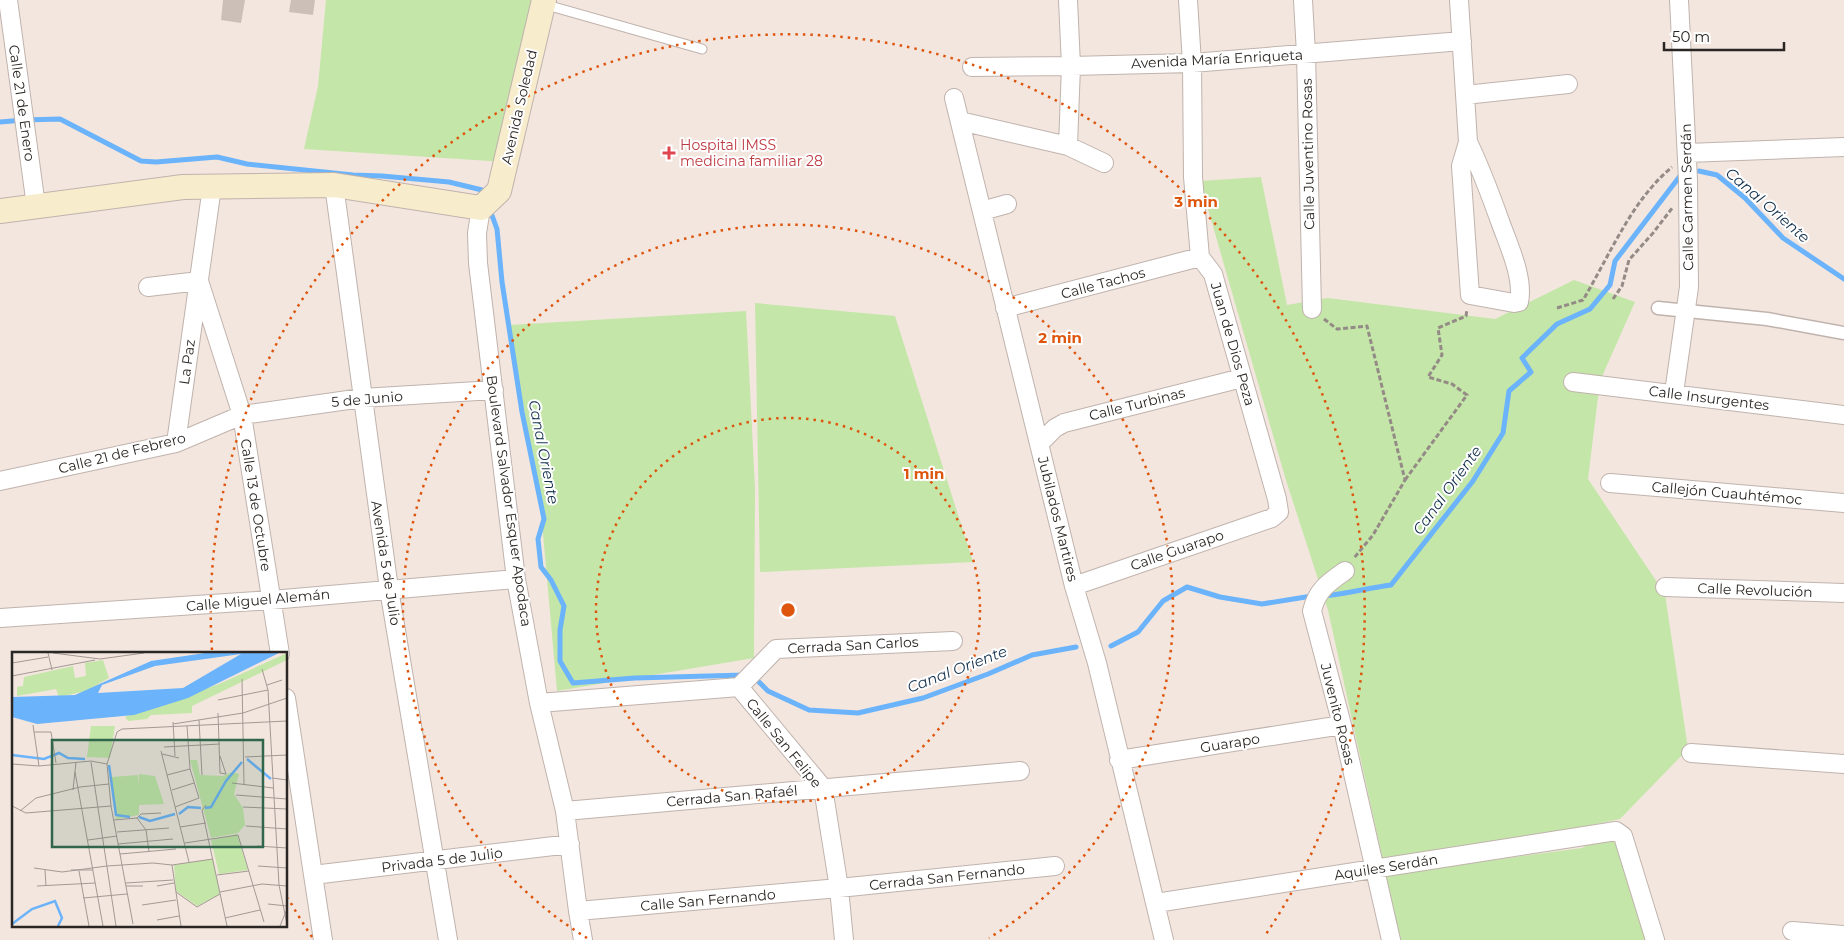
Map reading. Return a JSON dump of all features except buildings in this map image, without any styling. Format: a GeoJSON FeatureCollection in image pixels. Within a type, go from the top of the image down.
{"type":"FeatureCollection","features":[{"type":"Feature","properties":{"kind":"main road","name":"Avenida Soledad"},"geometry":{"type":"LineString","coordinates":[[481,208],[499,191],[543,2]]}},
{"type":"Feature","properties":{"kind":"main road"},"geometry":{"type":"LineString","coordinates":[[0,211],[183,187],[334,185],[481,208]]}},
{"type":"Feature","properties":{"kind":"street","name":"Calle 21 de Enero"},"geometry":{"type":"LineString","coordinates":[[8,0],[36,206]]}},
{"type":"Feature","properties":{"kind":"street"},"geometry":{"type":"LineString","coordinates":[[1068,0],[1071,66],[1068,146]]}},
{"type":"Feature","properties":{"kind":"street"},"geometry":{"type":"LineString","coordinates":[[1188,0],[1192,63],[1193,177],[1200,257]]}},
{"type":"Feature","properties":{"kind":"street","name":"Calle Juventino Rosas"},"geometry":{"type":"LineString","coordinates":[[1303,0],[1312,309]]}},
{"type":"Feature","properties":{"kind":"street"},"geometry":{"type":"LineString","coordinates":[[1460,0],[1468,142],[1461,166],[1470,295],[1514,303],[1519,302],[1516,265],[1480,167],[1468,142]]}},
{"type":"Feature","properties":{"kind":"street","name":"Calle Carmen Serdán"},"geometry":{"type":"LineString","coordinates":[[1674,393],[1689,287],[1688,153],[1679,0]]}},
{"type":"Feature","properties":{"kind":"street","name":"Avenida María Enriqueta"},"geometry":{"type":"LineString","coordinates":[[972,67],[1192,63],[1462,41]]}},
{"type":"Feature","properties":{"kind":"street"},"geometry":{"type":"LineString","coordinates":[[1465,95],[1568,84]]}},
{"type":"Feature","properties":{"kind":"street","name":"Jubilados Martires"},"geometry":{"type":"LineString","coordinates":[[954,98],[1074,586],[1097,663],[1164,940]]}},
{"type":"Feature","properties":{"kind":"street"},"geometry":{"type":"LineString","coordinates":[[960,121],[1068,146],[1104,163]]}},
{"type":"Feature","properties":{"kind":"street"},"geometry":{"type":"LineString","coordinates":[[1688,153],[1844,147]]}},
{"type":"Feature","properties":{"kind":"street","name":"Avenida 5 de Julio"},"geometry":{"type":"LineString","coordinates":[[334,185],[389,589],[448,940]]}},
{"type":"Feature","properties":{"kind":"street","name":"La Paz"},"geometry":{"type":"LineString","coordinates":[[176,443],[212,187]]}},
{"type":"Feature","properties":{"kind":"street"},"geometry":{"type":"LineString","coordinates":[[982,211],[1007,204]]}},
{"type":"Feature","properties":{"kind":"street","name":"Boulevard Salvador Esquer Apodaca"},"geometry":{"type":"LineString","coordinates":[[481,208],[477,233],[478,263],[516,579],[539,703],[565,811],[578,911],[584,940]]}},
{"type":"Feature","properties":{"kind":"street","name":"Calle Tachos"},"geometry":{"type":"LineString","coordinates":[[1006,308],[1200,257]]}},
{"type":"Feature","properties":{"kind":"street","name":"Juan de Dios Peza"},"geometry":{"type":"LineString","coordinates":[[1200,257],[1214,274],[1279,512]]}},
{"type":"Feature","properties":{"kind":"street"},"geometry":{"type":"LineString","coordinates":[[148,287],[199,281]]}},
{"type":"Feature","properties":{"kind":"street","name":"Calle 13 de Octubre"},"geometry":{"type":"LineString","coordinates":[[199,281],[242,415],[280,652]]}},
{"type":"Feature","properties":{"kind":"street"},"geometry":{"type":"LineString","coordinates":[[1658,308],[1767,319],[1844,333]]}},
{"type":"Feature","properties":{"kind":"street","name":"Calle Turbinas"},"geometry":{"type":"LineString","coordinates":[[1039,444],[1054,428],[1064,423],[1242,378]]}},
{"type":"Feature","properties":{"kind":"street","name":"Calle Insurgentes"},"geometry":{"type":"LineString","coordinates":[[1573,382],[1844,415]]}},
{"type":"Feature","properties":{"kind":"street","name":"5 de Junio"},"geometry":{"type":"LineString","coordinates":[[242,415],[362,398],[494,390]]}},
{"type":"Feature","properties":{"kind":"street","name":"Calle 21 de Febrero"},"geometry":{"type":"LineString","coordinates":[[0,481],[176,443],[242,415]]}},
{"type":"Feature","properties":{"kind":"street","name":"Callejón Cuauhtémoc"},"geometry":{"type":"LineString","coordinates":[[1610,483],[1844,503]]}},
{"type":"Feature","properties":{"kind":"street","name":"Calle Guarapo"},"geometry":{"type":"LineString","coordinates":[[1074,586],[1272,518],[1279,512]]}},
{"type":"Feature","properties":{"kind":"street","name":"Juvenito Rosas"},"geometry":{"type":"LineString","coordinates":[[1345,571],[1327,584],[1315,597],[1312,611],[1342,725],[1376,869],[1390,940]]}},
{"type":"Feature","properties":{"kind":"street","name":"Calle Miguel Alemán"},"geometry":{"type":"LineString","coordinates":[[0,618],[271,600],[516,579]]}},
{"type":"Feature","properties":{"kind":"street","name":"Calle Revolución"},"geometry":{"type":"LineString","coordinates":[[1665,587],[1844,593]]}},
{"type":"Feature","properties":{"kind":"street","name":"Cerrada San Carlos"},"geometry":{"type":"LineString","coordinates":[[738,687],[776,649],[953,641]]}},
{"type":"Feature","properties":{"kind":"street","name":"Calle San Felipe"},"geometry":{"type":"LineString","coordinates":[[539,703],[738,687],[823,788],[839,888],[844,940]]}},
{"type":"Feature","properties":{"kind":"street"},"geometry":{"type":"LineString","coordinates":[[288,711],[323,940]]}},
{"type":"Feature","properties":{"kind":"street","name":"Guarapo"},"geometry":{"type":"LineString","coordinates":[[1119,760],[1342,725]]}},
{"type":"Feature","properties":{"kind":"street"},"geometry":{"type":"LineString","coordinates":[[1691,753],[1844,764]]}},
{"type":"Feature","properties":{"kind":"street","name":"Cerrada San Rafaél"},"geometry":{"type":"LineString","coordinates":[[565,811],[1020,771]]}},
{"type":"Feature","properties":{"kind":"street","name":"Aquiles Serdán"},"geometry":{"type":"LineString","coordinates":[[1156,903],[1616,831],[1622,836],[1655,940]]}},
{"type":"Feature","properties":{"kind":"street","name":"Privada 5 de Julio"},"geometry":{"type":"LineString","coordinates":[[313,875],[570,844]]}},
{"type":"Feature","properties":{"kind":"street","name":"Cerrada San Fernando"},"geometry":{"type":"LineString","coordinates":[[839,888],[1055,866]]}},
{"type":"Feature","properties":{"kind":"street","name":"Calle San Fernando"},"geometry":{"type":"LineString","coordinates":[[578,911],[839,888]]}},
{"type":"Feature","properties":{"kind":"street"},"geometry":{"type":"LineString","coordinates":[[1792,931],[1844,935]]}},
{"type":"Feature","properties":{"kind":"lane"},"geometry":{"type":"LineString","coordinates":[[543,2],[702,49]]}},
{"type":"Feature","properties":{"kind":"path"},"geometry":{"type":"LineString","coordinates":[[1557,308],[1583,300],[1632,214],[1663,174],[1688,153]]}},
{"type":"Feature","properties":{"kind":"path"},"geometry":{"type":"LineString","coordinates":[[1613,299],[1622,286],[1629,260],[1653,233],[1671,208],[1689,198]]}},
{"type":"Feature","properties":{"kind":"path"},"geometry":{"type":"LineString","coordinates":[[1345,571],[1373,535],[1405,480],[1467,396],[1452,384],[1428,377],[1442,355],[1438,328],[1466,316],[1470,295]]}},
{"type":"Feature","properties":{"kind":"path"},"geometry":{"type":"LineString","coordinates":[[1312,309],[1336,329],[1367,326],[1405,480]]}},
{"type":"Feature","properties":{"kind":"green space"},"geometry":{"type":"Polygon","coordinates":[[[326,0],[531,0],[506,162],[304,149],[318,86],[326,0]]]}},
{"type":"Feature","properties":{"kind":"green space"},"geometry":{"type":"Polygon","coordinates":[[[1261,177],[1287,305],[1328,298],[1495,319],[1574,280],[1635,302],[1600,381],[1588,479],[1665,594],[1688,749],[1620,819],[1383,861],[1328,610],[1285,477],[1200,181],[1261,177]]]}},
{"type":"Feature","properties":{"kind":"green space"},"geometry":{"type":"Polygon","coordinates":[[[755,303],[895,316],[973,562],[760,572],[755,303]]]}},
{"type":"Feature","properties":{"kind":"green space"},"geometry":{"type":"Polygon","coordinates":[[[746,311],[755,488],[754,658],[557,691],[540,500],[509,325],[746,311]]]}},
{"type":"Feature","properties":{"kind":"green space"},"geometry":{"type":"Polygon","coordinates":[[[1617,829],[1652,940],[1398,940],[1383,875],[1582,848],[1617,829]]]}},
{"type":"Feature","properties":{"kind":"waterway","name":"Canal Oriente"},"geometry":{"type":"LineString","coordinates":[[0,122],[60,119],[141,161],[156,162],[217,157],[247,164],[353,175],[449,182],[482,190],[485,195]]}},
{"type":"Feature","properties":{"kind":"waterway","name":"Canal Oriente"},"geometry":{"type":"LineString","coordinates":[[1699,171],[1717,175],[1745,198],[1783,238],[1844,279]]}},
{"type":"Feature","properties":{"kind":"waterway","name":"Canal Oriente"},"geometry":{"type":"LineString","coordinates":[[1323,596],[1391,585],[1473,481],[1503,433],[1509,391],[1531,372],[1522,358],[1557,324],[1590,309],[1610,285],[1615,261],[1680,176]]}},
{"type":"Feature","properties":{"kind":"waterway","name":"Canal Oriente"},"geometry":{"type":"LineString","coordinates":[[490,210],[497,229],[502,282],[522,412],[544,519],[538,539],[541,567],[551,580],[564,606],[560,630],[560,661],[573,683],[635,678],[745,675]]}},
{"type":"Feature","properties":{"kind":"waterway","name":"Canal Oriente"},"geometry":{"type":"LineString","coordinates":[[1111,646],[1138,632],[1163,601],[1187,587],[1220,597],[1262,604],[1312,596]]}},
{"type":"Feature","properties":{"kind":"waterway","name":"Canal Oriente"},"geometry":{"type":"LineString","coordinates":[[753,676],[768,691],[809,710],[858,713],[923,698],[988,674],[1032,655],[1076,647]]}},
{"type":"Feature","properties":{"kind":"place","name":"Hospital IMSS medicina familiar 28"},"geometry":{"type":"Point","coordinates":[669,153]}}]}
